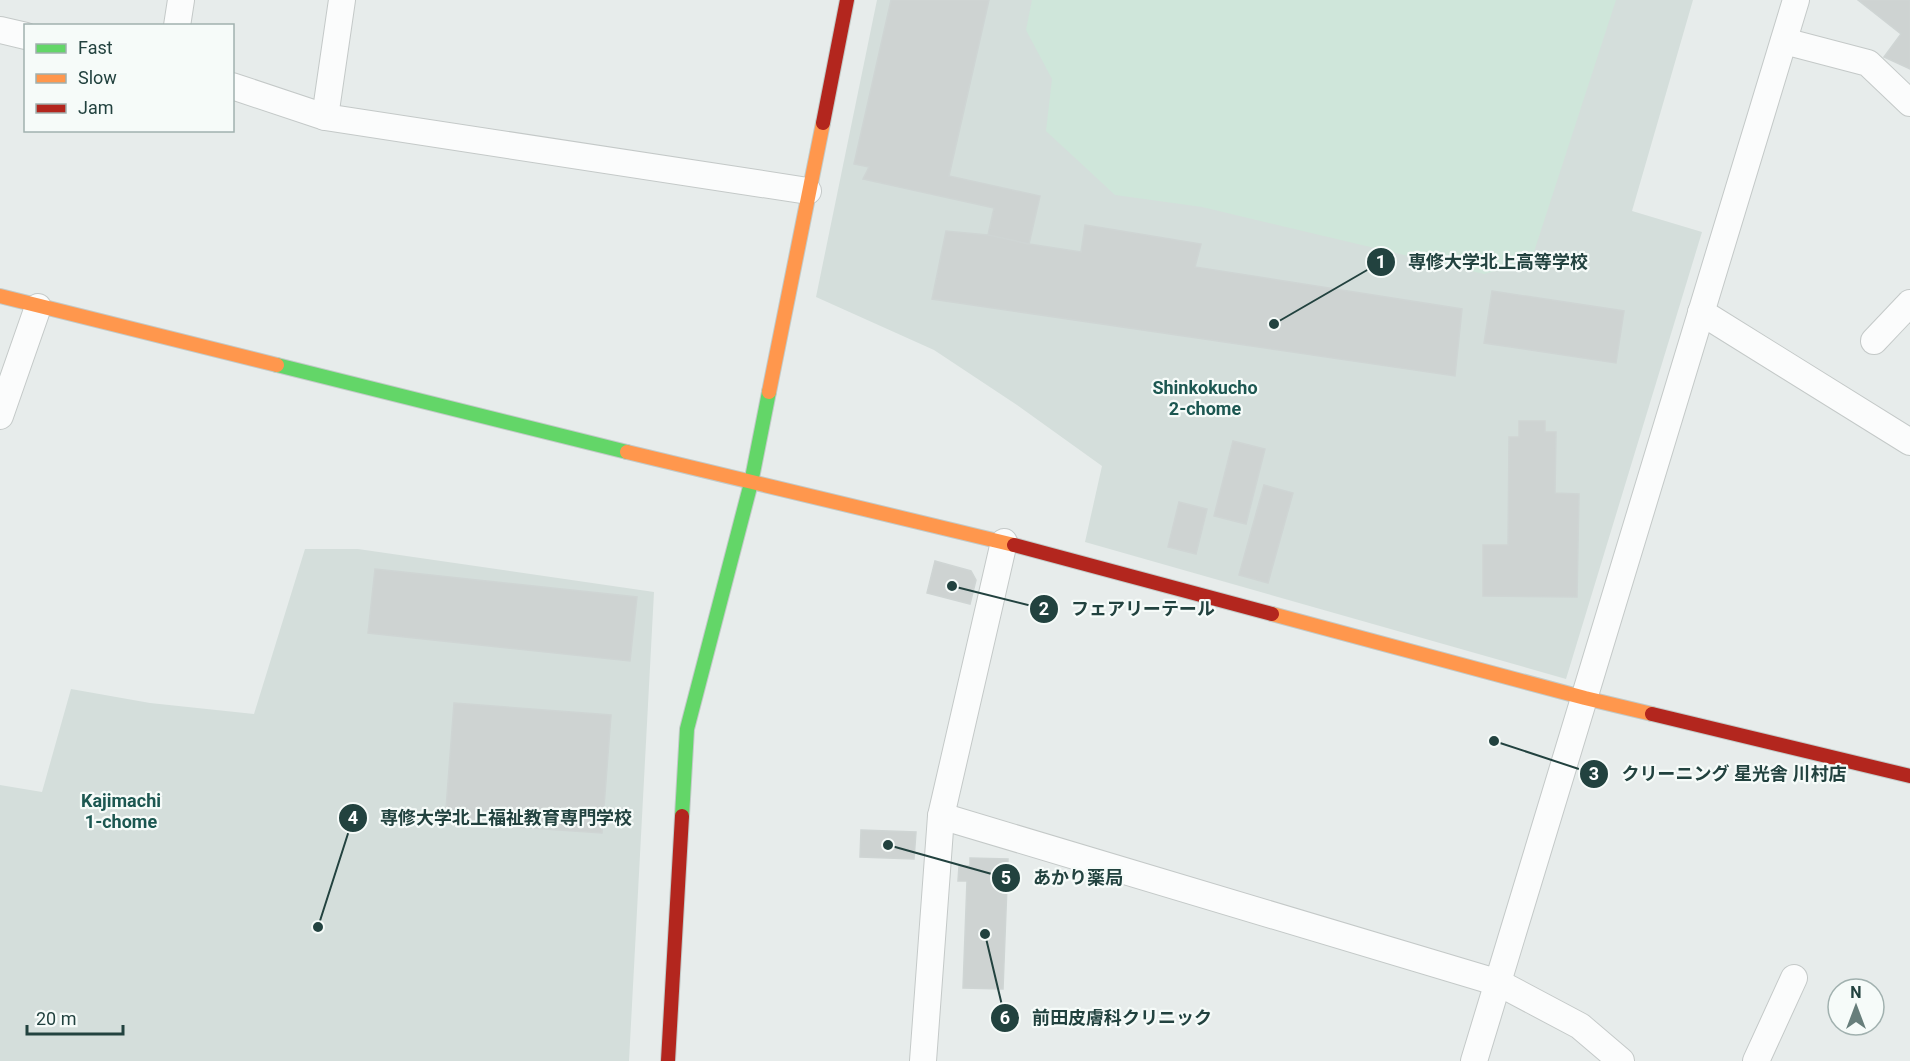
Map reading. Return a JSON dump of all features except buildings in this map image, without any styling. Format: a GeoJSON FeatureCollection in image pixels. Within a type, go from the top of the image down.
{"type":"FeatureCollection","features":[{"type":"Feature","properties":{"kind":"street"},"geometry":{"type":"LineString","coordinates":[[177,24],[181,0]]}},
{"type":"Feature","properties":{"kind":"street"},"geometry":{"type":"LineString","coordinates":[[325,117],[342,0]]}},
{"type":"Feature","properties":{"kind":"street"},"geometry":{"type":"LineString","coordinates":[[669,1061],[687,729],[751,483],[846,0]]}},
{"type":"Feature","properties":{"kind":"street"},"geometry":{"type":"LineString","coordinates":[[1474,1061],[1796,0]]}},
{"type":"Feature","properties":{"kind":"street"},"geometry":{"type":"LineString","coordinates":[[0,30],[24,36]]}},
{"type":"Feature","properties":{"kind":"street"},"geometry":{"type":"LineString","coordinates":[[1784,41],[1868,63],[1910,103]]}},
{"type":"Feature","properties":{"kind":"street"},"geometry":{"type":"LineString","coordinates":[[234,87],[325,117],[808,190]]}},
{"type":"Feature","properties":{"kind":"street"},"geometry":{"type":"LineString","coordinates":[[0,296],[751,483],[1004,542],[1585,698],[1910,776]]}},
{"type":"Feature","properties":{"kind":"street"},"geometry":{"type":"LineString","coordinates":[[1874,341],[1910,303]]}},
{"type":"Feature","properties":{"kind":"street"},"geometry":{"type":"LineString","coordinates":[[0,416],[38,307]]}},
{"type":"Feature","properties":{"kind":"street"},"geometry":{"type":"LineString","coordinates":[[1701,312],[1910,442]]}},
{"type":"Feature","properties":{"kind":"street"},"geometry":{"type":"LineString","coordinates":[[923,1061],[941,816],[1004,542]]}},
{"type":"Feature","properties":{"kind":"street"},"geometry":{"type":"LineString","coordinates":[[941,816],[1499,983],[1580,1026],[1621,1061]]}},
{"type":"Feature","properties":{"kind":"street"},"geometry":{"type":"LineString","coordinates":[[1756,1061],[1794,978]]}},
{"type":"Feature","properties":{"kind":"shaded area"},"geometry":{"type":"Polygon","coordinates":[[[877,0],[1693,0],[1632,211],[1702,232],[1566,679],[1085,542],[1102,466],[1017,405],[934,350],[816,297],[877,0]]]}},
{"type":"Feature","properties":{"kind":"shaded area"},"geometry":{"type":"Polygon","coordinates":[[[305,549],[358,549],[654,592],[629,1061],[0,1061],[0,785],[42,792],[71,689],[150,703],[254,714],[305,549]]]}},
{"type":"Feature","properties":{"kind":"green space"},"geometry":{"type":"Polygon","coordinates":[[[1032,0],[1616,0],[1531,261],[1484,274],[1202,207],[1115,195],[1046,131],[1052,79],[1026,30],[1032,0]]]}},
{"type":"Feature","properties":{"kind":"traffic: fast"},"geometry":{"type":"LineString","coordinates":[[277,365],[627,452]]}},
{"type":"Feature","properties":{"kind":"traffic: fast"},"geometry":{"type":"LineString","coordinates":[[682,816],[687,729],[751,483],[769,392]]}},
{"type":"Feature","properties":{"kind":"traffic: slow"},"geometry":{"type":"LineString","coordinates":[[769,392],[823,123]]}},
{"type":"Feature","properties":{"kind":"traffic: slow"},"geometry":{"type":"LineString","coordinates":[[0,296],[277,365]]}},
{"type":"Feature","properties":{"kind":"traffic: slow"},"geometry":{"type":"LineString","coordinates":[[627,452],[1014,545]]}},
{"type":"Feature","properties":{"kind":"traffic: slow"},"geometry":{"type":"LineString","coordinates":[[1272,614],[1652,714]]}},
{"type":"Feature","properties":{"kind":"traffic: jam"},"geometry":{"type":"LineString","coordinates":[[823,123],[847,0]]}},
{"type":"Feature","properties":{"kind":"traffic: jam"},"geometry":{"type":"LineString","coordinates":[[1014,545],[1272,614]]}},
{"type":"Feature","properties":{"kind":"traffic: jam"},"geometry":{"type":"LineString","coordinates":[[1652,714],[1910,776]]}},
{"type":"Feature","properties":{"kind":"traffic: jam"},"geometry":{"type":"LineString","coordinates":[[668,1061],[682,816]]}},
{"type":"Feature","properties":{"kind":"place","name":"専修大学北上高等学校"},"geometry":{"type":"Point","coordinates":[1274,324]}},
{"type":"Feature","properties":{"kind":"place","name":"フェアリーテール"},"geometry":{"type":"Point","coordinates":[952,586]}},
{"type":"Feature","properties":{"kind":"place","name":"クリーニング 星光舎 川村店"},"geometry":{"type":"Point","coordinates":[1494,741]}},
{"type":"Feature","properties":{"kind":"place","name":"あかり薬局"},"geometry":{"type":"Point","coordinates":[888,845]}},
{"type":"Feature","properties":{"kind":"place","name":"専修大学北上福祉教育専門学校"},"geometry":{"type":"Point","coordinates":[318,927]}},
{"type":"Feature","properties":{"kind":"place","name":"前田皮膚科クリニック"},"geometry":{"type":"Point","coordinates":[985,934]}},
{"type":"Feature","properties":{"kind":"district","name":"Shinkokucho 2-chome"},"geometry":{"type":"Point","coordinates":[1205,397]}},
{"type":"Feature","properties":{"kind":"district","name":"Kajimachi 1-chome"},"geometry":{"type":"Point","coordinates":[121,810]}}]}
